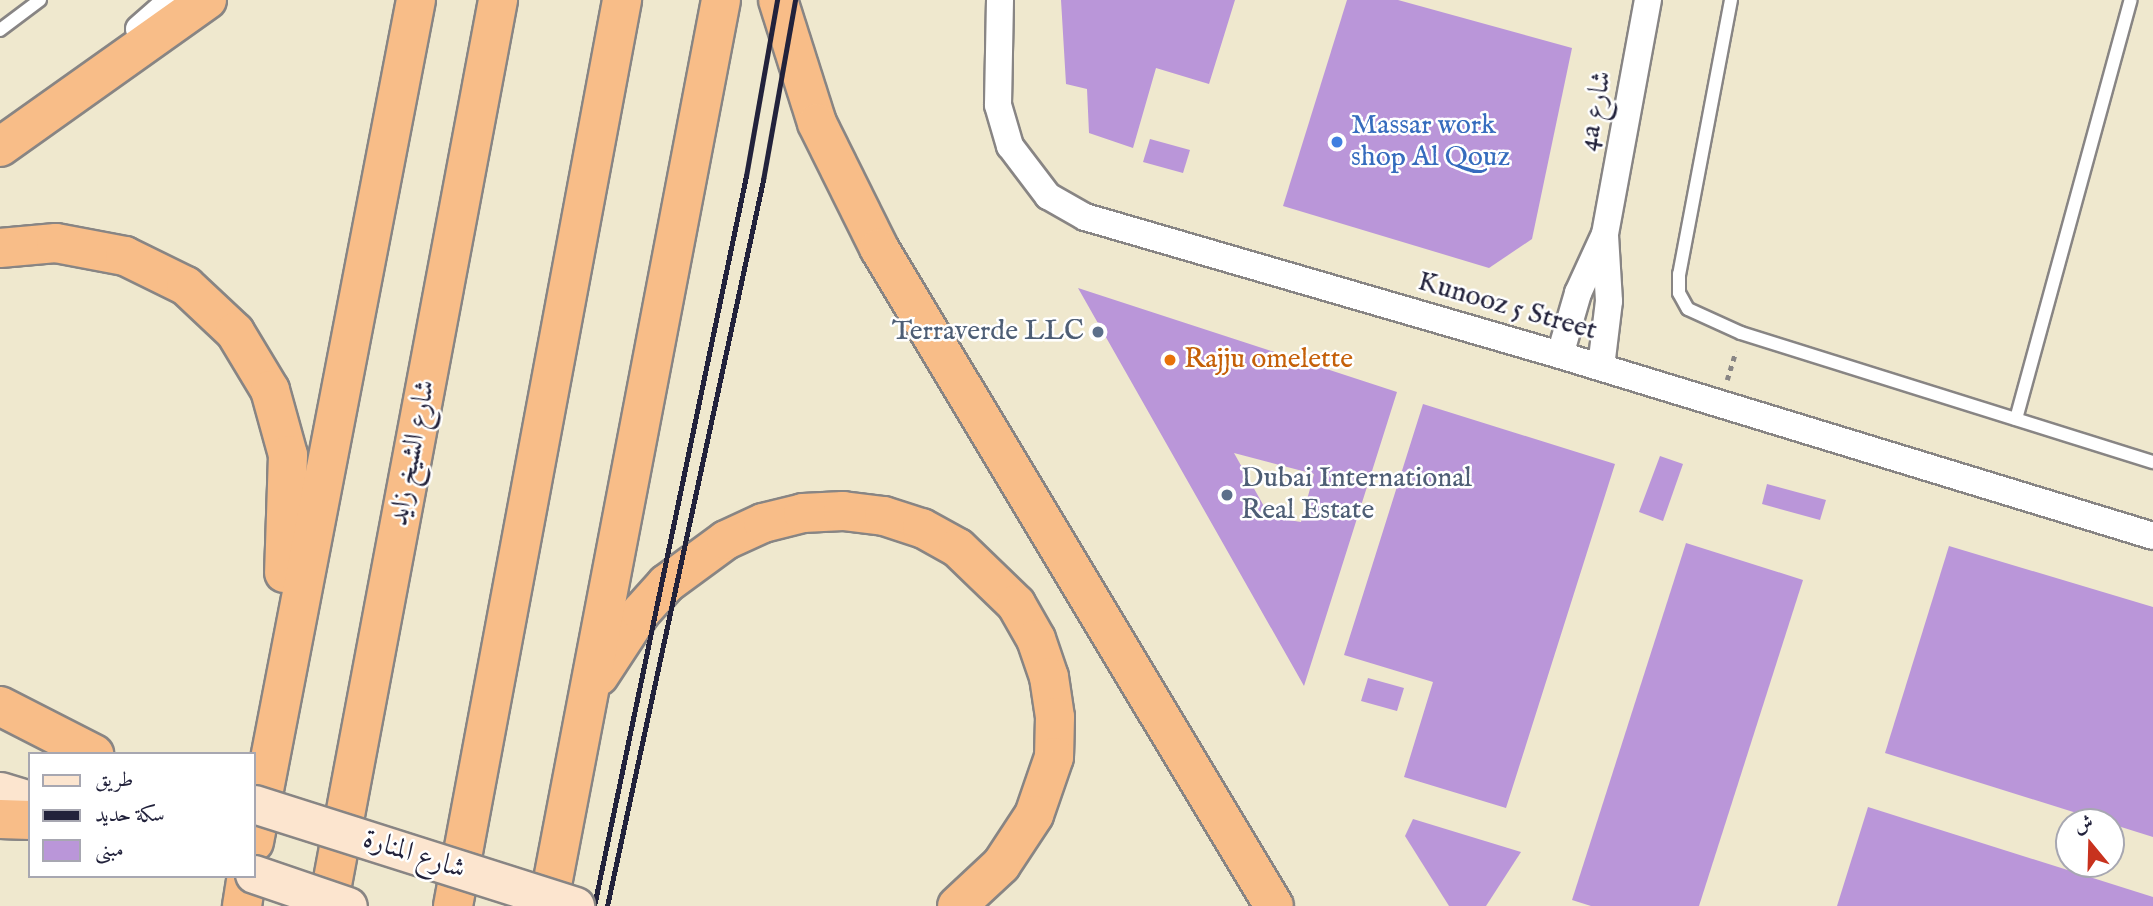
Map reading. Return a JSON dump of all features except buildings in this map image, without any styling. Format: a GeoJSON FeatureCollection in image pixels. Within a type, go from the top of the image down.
{"type":"FeatureCollection","features":[{"type":"Feature","properties":{"kind":"highway"},"geometry":{"type":"LineString","coordinates":[[0,148],[207,0]]}},
{"type":"Feature","properties":{"kind":"highway"},"geometry":{"type":"LineString","coordinates":[[256,831],[416,0]]}},
{"type":"Feature","properties":{"kind":"highway","name":"شارع الشيخ زايد"},"geometry":{"type":"LineString","coordinates":[[328,906],[498,0]]}},
{"type":"Feature","properties":{"kind":"highway"},"geometry":{"type":"LineString","coordinates":[[453,906],[622,0]]}},
{"type":"Feature","properties":{"kind":"highway"},"geometry":{"type":"LineString","coordinates":[[548,906],[721,0]]}},
{"type":"Feature","properties":{"kind":"highway"},"geometry":{"type":"LineString","coordinates":[[778,0],[817,123],[879,248],[1274,906]]}},
{"type":"Feature","properties":{"kind":"highway"},"geometry":{"type":"LineString","coordinates":[[0,248],[56,243],[125,256],[186,286],[212,307],[242,342],[270,390],[288,455],[284,601],[288,657]]}},
{"type":"Feature","properties":{"kind":"highway"},"geometry":{"type":"LineString","coordinates":[[587,696],[627,631],[666,584],[716,546],[763,523],[803,513],[844,511],[909,524],[958,548],[1016,604],[1036,639],[1049,677],[1055,717],[1054,757],[1034,814],[1001,865],[957,906]]}},
{"type":"Feature","properties":{"kind":"highway"},"geometry":{"type":"LineString","coordinates":[[0,706],[90,752]]}},
{"type":"Feature","properties":{"kind":"highway"},"geometry":{"type":"LineString","coordinates":[[0,818],[28,820]]}},
{"type":"Feature","properties":{"kind":"highway"},"geometry":{"type":"LineString","coordinates":[[242,906],[247,878]]}},
{"type":"Feature","properties":{"kind":"main road"},"geometry":{"type":"LineString","coordinates":[[0,729],[80,752]]}},
{"type":"Feature","properties":{"kind":"main road"},"geometry":{"type":"LineString","coordinates":[[0,791],[28,799]]}},
{"type":"Feature","properties":{"kind":"main road","name":"شارع المنارة"},"geometry":{"type":"LineString","coordinates":[[256,805],[575,906]]}},
{"type":"Feature","properties":{"kind":"main road"},"geometry":{"type":"LineString","coordinates":[[256,875],[348,906]]}},
{"type":"Feature","properties":{"kind":"street"},"geometry":{"type":"LineString","coordinates":[[33,123],[172,0]]}},
{"type":"Feature","properties":{"kind":"street","name":"Kunooz 5 Street"},"geometry":{"type":"LineString","coordinates":[[1000,0],[998,105],[1002,126],[1033,181],[1066,208],[1601,367],[2153,536]]}},
{"type":"Feature","properties":{"kind":"street","name":"4a شارع"},"geometry":{"type":"LineString","coordinates":[[1601,367],[1609,301],[1605,234],[1648,0]]}},
{"type":"Feature","properties":{"kind":"street","name":"4a شارع"},"geometry":{"type":"LineString","coordinates":[[1560,355],[1578,293],[1605,234]]}},
{"type":"Feature","properties":{"kind":"lane"},"geometry":{"type":"LineString","coordinates":[[0,30],[40,0]]}},
{"type":"Feature","properties":{"kind":"lane"},"geometry":{"type":"LineString","coordinates":[[1731,0],[1678,283],[1682,302],[1695,316],[1741,333],[2153,462]]}},
{"type":"Feature","properties":{"kind":"lane"},"geometry":{"type":"LineString","coordinates":[[2016,419],[2131,0]]}},
{"type":"Feature","properties":{"kind":"path"},"geometry":{"type":"LineString","coordinates":[[1719,404],[1741,333]]}},
{"type":"Feature","properties":{"kind":"railway"},"geometry":{"type":"LineString","coordinates":[[594,906],[746,176],[777,0]]}},
{"type":"Feature","properties":{"kind":"railway"},"geometry":{"type":"LineString","coordinates":[[607,906],[763,180],[795,0]]}},
{"type":"Feature","properties":{"kind":"place","name":"Massar work shop Al Qouz"},"geometry":{"type":"Point","coordinates":[1337,142]}},
{"type":"Feature","properties":{"kind":"place","name":"Terraverde LLC"},"geometry":{"type":"Point","coordinates":[1098,332]}},
{"type":"Feature","properties":{"kind":"place","name":"Rajju omelette"},"geometry":{"type":"Point","coordinates":[1170,360]}},
{"type":"Feature","properties":{"kind":"place","name":"Dubai International Real Estate"},"geometry":{"type":"Point","coordinates":[1227,495]}}]}
